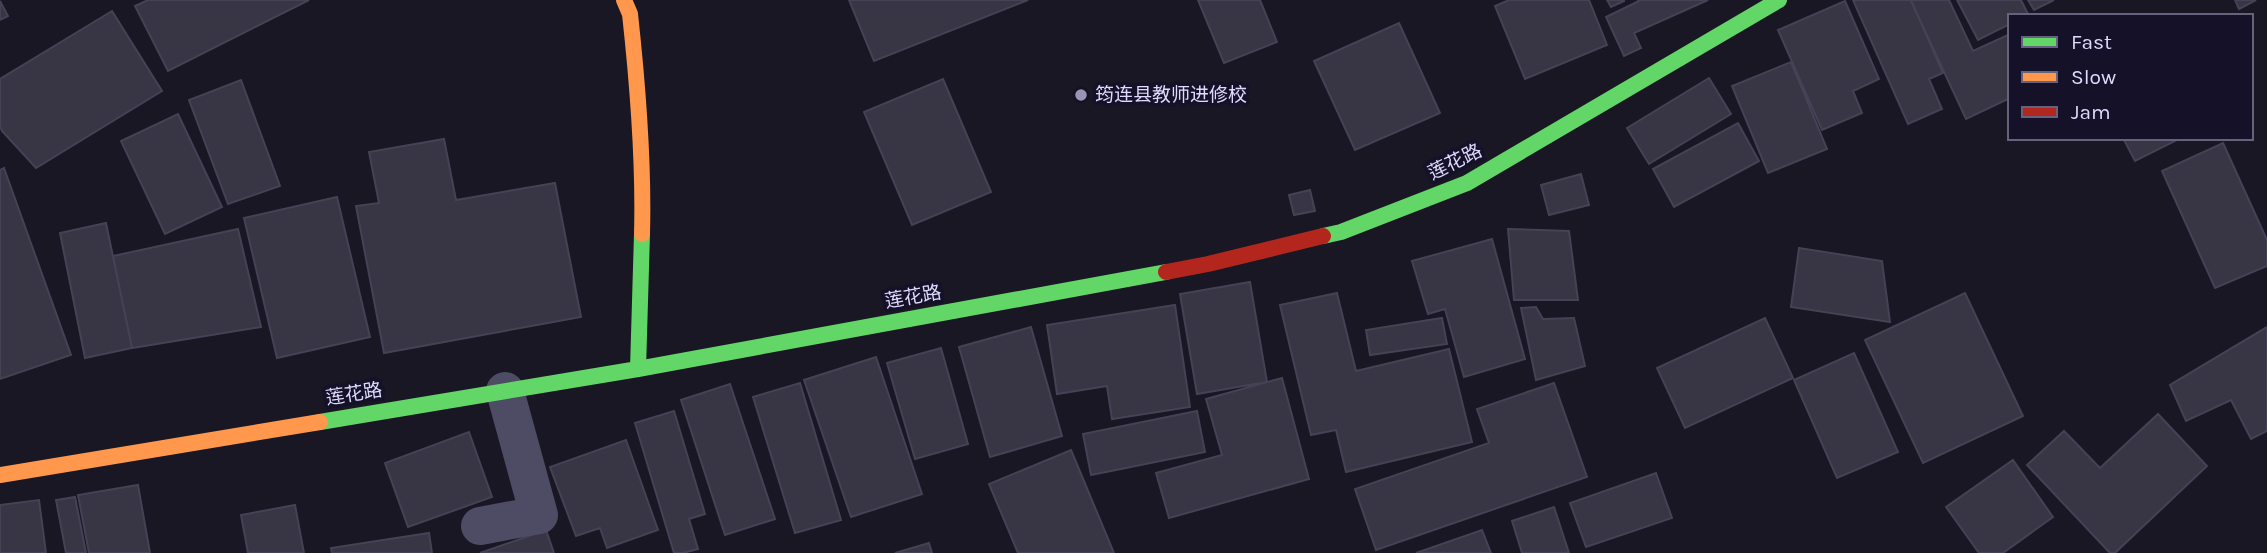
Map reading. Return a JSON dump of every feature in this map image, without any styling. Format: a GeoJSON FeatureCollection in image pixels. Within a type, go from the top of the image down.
{"type":"FeatureCollection","features":[{"type":"Feature","properties":{"kind":"main road"},"geometry":{"type":"LineString","coordinates":[[624,0],[630,14],[640,111],[643,196],[638,369]]}},
{"type":"Feature","properties":{"kind":"main road","name":"莲花路"},"geometry":{"type":"LineString","coordinates":[[0,475],[638,369],[1208,264],[1341,232],[1467,183],[1779,0]]}},
{"type":"Feature","properties":{"kind":"street"},"geometry":{"type":"LineString","coordinates":[[481,526],[539,514],[505,391]]}},
{"type":"Feature","properties":{"kind":"building"},"geometry":{"type":"Polygon","coordinates":[[[148,0],[309,0],[168,71],[135,6],[148,0]]]}},
{"type":"Feature","properties":{"kind":"building"},"geometry":{"type":"Polygon","coordinates":[[[849,0],[1028,0],[874,61],[849,0]]]}},
{"type":"Feature","properties":{"kind":"building"},"geometry":{"type":"Polygon","coordinates":[[[1198,0],[1260,0],[1277,42],[1224,63],[1198,0]]]}},
{"type":"Feature","properties":{"kind":"building"},"geometry":{"type":"Polygon","coordinates":[[[1509,0],[1589,0],[1607,45],[1525,79],[1495,6],[1509,0]]]}},
{"type":"Feature","properties":{"kind":"building"},"geometry":{"type":"Polygon","coordinates":[[[1607,0],[1624,0],[1624,1],[1611,7],[1607,0]]]}},
{"type":"Feature","properties":{"kind":"building"},"geometry":{"type":"Polygon","coordinates":[[[1638,0],[1708,0],[1634,33],[1641,48],[1624,56],[1606,17],[1638,0]]]}},
{"type":"Feature","properties":{"kind":"building"},"geometry":{"type":"Polygon","coordinates":[[[1853,0],[1911,0],[1943,73],[1929,79],[1942,109],[1908,124],[1853,0]]]}},
{"type":"Feature","properties":{"kind":"building"},"geometry":{"type":"Polygon","coordinates":[[[1949,0],[1973,51],[2008,35],[2008,99],[1966,119],[1911,1],[1949,0]]]}},
{"type":"Feature","properties":{"kind":"building"},"geometry":{"type":"Polygon","coordinates":[[[1957,0],[2021,0],[2028,14],[2008,14],[2008,25],[1978,40],[1957,0]]]}},
{"type":"Feature","properties":{"kind":"building"},"geometry":{"type":"Polygon","coordinates":[[[2028,0],[2054,0],[2034,10],[2028,0]]]}},
{"type":"Feature","properties":{"kind":"building"},"geometry":{"type":"Polygon","coordinates":[[[2235,0],[2256,0],[2239,9],[2235,0]]]}},
{"type":"Feature","properties":{"kind":"building"},"geometry":{"type":"Polygon","coordinates":[[[0,1],[8,16],[0,20],[0,1]]]}},
{"type":"Feature","properties":{"kind":"building"},"geometry":{"type":"Polygon","coordinates":[[[1845,1],[1879,79],[1853,91],[1862,113],[1822,130],[1778,30],[1845,1]]]}},
{"type":"Feature","properties":{"kind":"building"},"geometry":{"type":"Polygon","coordinates":[[[112,11],[162,91],[36,168],[2,131],[0,79],[112,11]]]}},
{"type":"Feature","properties":{"kind":"building"},"geometry":{"type":"Polygon","coordinates":[[[1399,23],[1440,113],[1355,150],[1314,61],[1399,23]]]}},
{"type":"Feature","properties":{"kind":"building"},"geometry":{"type":"Polygon","coordinates":[[[1791,62],[1827,149],[1768,173],[1732,86],[1791,62]]]}},
{"type":"Feature","properties":{"kind":"building"},"geometry":{"type":"Polygon","coordinates":[[[1709,78],[1731,114],[1649,164],[1627,128],[1709,78]]]}},
{"type":"Feature","properties":{"kind":"building"},"geometry":{"type":"Polygon","coordinates":[[[943,79],[991,192],[912,225],[864,112],[943,79]]]}},
{"type":"Feature","properties":{"kind":"building"},"geometry":{"type":"Polygon","coordinates":[[[241,80],[280,186],[228,204],[189,100],[241,80]]]}},
{"type":"Feature","properties":{"kind":"building"},"geometry":{"type":"Polygon","coordinates":[[[178,114],[222,207],[165,234],[121,141],[178,114]]]}},
{"type":"Feature","properties":{"kind":"building"},"geometry":{"type":"Polygon","coordinates":[[[1738,123],[1759,161],[1674,207],[1653,169],[1738,123]]]}},
{"type":"Feature","properties":{"kind":"building"},"geometry":{"type":"Polygon","coordinates":[[[444,139],[456,200],[555,183],[581,317],[384,353],[356,206],[379,203],[369,152],[444,139]]]}},
{"type":"Feature","properties":{"kind":"building"},"geometry":{"type":"Polygon","coordinates":[[[2124,140],[2177,140],[2135,161],[2124,140]]]}},
{"type":"Feature","properties":{"kind":"building"},"geometry":{"type":"Polygon","coordinates":[[[2223,143],[2267,240],[2267,266],[2215,288],[2162,171],[2223,143]]]}},
{"type":"Feature","properties":{"kind":"building"},"geometry":{"type":"Polygon","coordinates":[[[4,168],[71,355],[0,379],[0,170],[4,168]]]}},
{"type":"Feature","properties":{"kind":"building"},"geometry":{"type":"Polygon","coordinates":[[[1581,174],[1589,205],[1549,215],[1541,185],[1581,174]]]}},
{"type":"Feature","properties":{"kind":"building"},"geometry":{"type":"Polygon","coordinates":[[[1310,190],[1315,211],[1294,215],[1289,195],[1310,190]]]}},
{"type":"Feature","properties":{"kind":"building"},"geometry":{"type":"Polygon","coordinates":[[[337,197],[370,337],[277,358],[244,218],[337,197]]]}},
{"type":"Feature","properties":{"kind":"building"},"geometry":{"type":"Polygon","coordinates":[[[106,223],[132,348],[85,358],[60,233],[106,223]]]}},
{"type":"Feature","properties":{"kind":"building"},"geometry":{"type":"Polygon","coordinates":[[[238,229],[261,327],[132,348],[113,256],[238,229]]]}},
{"type":"Feature","properties":{"kind":"building"},"geometry":{"type":"Polygon","coordinates":[[[1508,229],[1569,231],[1578,300],[1514,300],[1508,229]]]}},
{"type":"Feature","properties":{"kind":"building"},"geometry":{"type":"Polygon","coordinates":[[[1492,239],[1525,359],[1464,377],[1445,309],[1428,314],[1412,261],[1492,239]]]}},
{"type":"Feature","properties":{"kind":"building"},"geometry":{"type":"Polygon","coordinates":[[[1799,248],[1882,261],[1890,322],[1791,307],[1799,248]]]}},
{"type":"Feature","properties":{"kind":"building"},"geometry":{"type":"Polygon","coordinates":[[[1250,282],[1267,382],[1197,394],[1180,294],[1250,282]]]}},
{"type":"Feature","properties":{"kind":"building"},"geometry":{"type":"Polygon","coordinates":[[[1337,293],[1356,371],[1449,349],[1472,442],[1346,472],[1336,430],[1311,435],[1280,305],[1337,293]]]}},
{"type":"Feature","properties":{"kind":"building"},"geometry":{"type":"Polygon","coordinates":[[[1965,293],[2023,416],[1923,463],[1865,340],[1965,293]]]}},
{"type":"Feature","properties":{"kind":"building"},"geometry":{"type":"Polygon","coordinates":[[[1175,305],[1190,407],[1112,419],[1107,386],[1057,394],[1047,325],[1175,305]]]}},
{"type":"Feature","properties":{"kind":"building"},"geometry":{"type":"Polygon","coordinates":[[[1536,307],[1543,319],[1574,318],[1585,366],[1536,380],[1521,308],[1536,307]]]}},
{"type":"Feature","properties":{"kind":"building"},"geometry":{"type":"Polygon","coordinates":[[[1442,318],[1447,344],[1370,355],[1366,330],[1442,318]]]}},
{"type":"Feature","properties":{"kind":"building"},"geometry":{"type":"Polygon","coordinates":[[[1765,318],[1793,378],[1685,428],[1657,368],[1765,318]]]}},
{"type":"Feature","properties":{"kind":"building"},"geometry":{"type":"Polygon","coordinates":[[[1031,327],[1062,436],[990,457],[959,347],[1031,327]]]}},
{"type":"Feature","properties":{"kind":"building"},"geometry":{"type":"Polygon","coordinates":[[[2267,327],[2267,431],[2251,439],[2231,400],[2186,421],[2170,385],[2267,327]]]}},
{"type":"Feature","properties":{"kind":"building"},"geometry":{"type":"Polygon","coordinates":[[[941,348],[968,444],[915,459],[887,363],[941,348]]]}},
{"type":"Feature","properties":{"kind":"building"},"geometry":{"type":"Polygon","coordinates":[[[1854,353],[1898,452],[1837,478],[1794,380],[1854,353]]]}},
{"type":"Feature","properties":{"kind":"building"},"geometry":{"type":"Polygon","coordinates":[[[876,357],[922,494],[851,517],[804,380],[876,357]]]}},
{"type":"Feature","properties":{"kind":"building"},"geometry":{"type":"Polygon","coordinates":[[[1282,378],[1309,479],[1169,518],[1156,473],[1222,455],[1206,399],[1282,378]]]}},
{"type":"Feature","properties":{"kind":"building"},"geometry":{"type":"Polygon","coordinates":[[[800,383],[841,520],[795,533],[753,397],[800,383]]]}},
{"type":"Feature","properties":{"kind":"building"},"geometry":{"type":"Polygon","coordinates":[[[1554,383],[1587,477],[1376,550],[1355,489],[1489,443],[1477,409],[1554,383]]]}},
{"type":"Feature","properties":{"kind":"building"},"geometry":{"type":"Polygon","coordinates":[[[730,384],[775,519],[725,535],[681,400],[730,384]]]}},
{"type":"Feature","properties":{"kind":"building"},"geometry":{"type":"Polygon","coordinates":[[[674,411],[705,514],[689,519],[698,549],[683,553],[674,553],[635,423],[674,411]]]}},
{"type":"Feature","properties":{"kind":"building"},"geometry":{"type":"Polygon","coordinates":[[[1197,411],[1205,452],[1091,475],[1083,434],[1197,411]]]}},
{"type":"Feature","properties":{"kind":"building"},"geometry":{"type":"Polygon","coordinates":[[[2158,414],[2207,466],[2115,553],[2110,553],[2027,465],[2064,431],[2100,468],[2158,414]]]}},
{"type":"Feature","properties":{"kind":"building"},"geometry":{"type":"Polygon","coordinates":[[[469,432],[492,497],[408,527],[385,463],[469,432]]]}},
{"type":"Feature","properties":{"kind":"building"},"geometry":{"type":"Polygon","coordinates":[[[626,440],[658,530],[607,548],[600,528],[576,536],[550,467],[626,440]]]}},
{"type":"Feature","properties":{"kind":"building"},"geometry":{"type":"Polygon","coordinates":[[[1071,450],[1114,553],[1018,553],[989,484],[1071,450]]]}},
{"type":"Feature","properties":{"kind":"building"},"geometry":{"type":"Polygon","coordinates":[[[2013,460],[2053,517],[2003,553],[1979,553],[1946,507],[2013,460]]]}},
{"type":"Feature","properties":{"kind":"building"},"geometry":{"type":"Polygon","coordinates":[[[1656,473],[1672,518],[1586,547],[1570,503],[1656,473]]]}},
{"type":"Feature","properties":{"kind":"building"},"geometry":{"type":"Polygon","coordinates":[[[138,485],[150,553],[89,553],[78,495],[138,485]]]}},
{"type":"Feature","properties":{"kind":"building"},"geometry":{"type":"Polygon","coordinates":[[[75,497],[86,553],[66,553],[56,500],[75,497]]]}},
{"type":"Feature","properties":{"kind":"building"},"geometry":{"type":"Polygon","coordinates":[[[39,500],[46,553],[0,553],[0,505],[39,500]]]}},
{"type":"Feature","properties":{"kind":"building"},"geometry":{"type":"Polygon","coordinates":[[[295,505],[304,553],[248,553],[241,515],[295,505]]]}},
{"type":"Feature","properties":{"kind":"building"},"geometry":{"type":"Polygon","coordinates":[[[1554,507],[1569,553],[1522,553],[1512,521],[1554,507]]]}},
{"type":"Feature","properties":{"kind":"building"},"geometry":{"type":"Polygon","coordinates":[[[546,530],[554,553],[480,553],[546,530]]]}},
{"type":"Feature","properties":{"kind":"building"},"geometry":{"type":"Polygon","coordinates":[[[1482,530],[1491,553],[1416,553],[1482,530]]]}},
{"type":"Feature","properties":{"kind":"building"},"geometry":{"type":"Polygon","coordinates":[[[429,533],[432,553],[332,553],[331,548],[429,533]]]}},
{"type":"Feature","properties":{"kind":"building"},"geometry":{"type":"Polygon","coordinates":[[[929,543],[932,553],[895,553],[929,543]]]}},
{"type":"Feature","properties":{"kind":"traffic: fast"},"geometry":{"type":"LineString","coordinates":[[1323,236],[1341,232],[1467,183],[1779,0]]}},
{"type":"Feature","properties":{"kind":"traffic: fast"},"geometry":{"type":"LineString","coordinates":[[638,369],[642,234]]}},
{"type":"Feature","properties":{"kind":"traffic: fast"},"geometry":{"type":"LineString","coordinates":[[320,422],[638,369],[1166,272]]}},
{"type":"Feature","properties":{"kind":"traffic: slow"},"geometry":{"type":"LineString","coordinates":[[624,0],[630,14],[638,96],[642,234]]}},
{"type":"Feature","properties":{"kind":"traffic: slow"},"geometry":{"type":"LineString","coordinates":[[0,475],[320,422]]}},
{"type":"Feature","properties":{"kind":"traffic: jam"},"geometry":{"type":"LineString","coordinates":[[1166,272],[1323,236]]}},
{"type":"Feature","properties":{"kind":"place","name":"筠连县教师进修校"},"geometry":{"type":"Point","coordinates":[1081,95]}}]}
